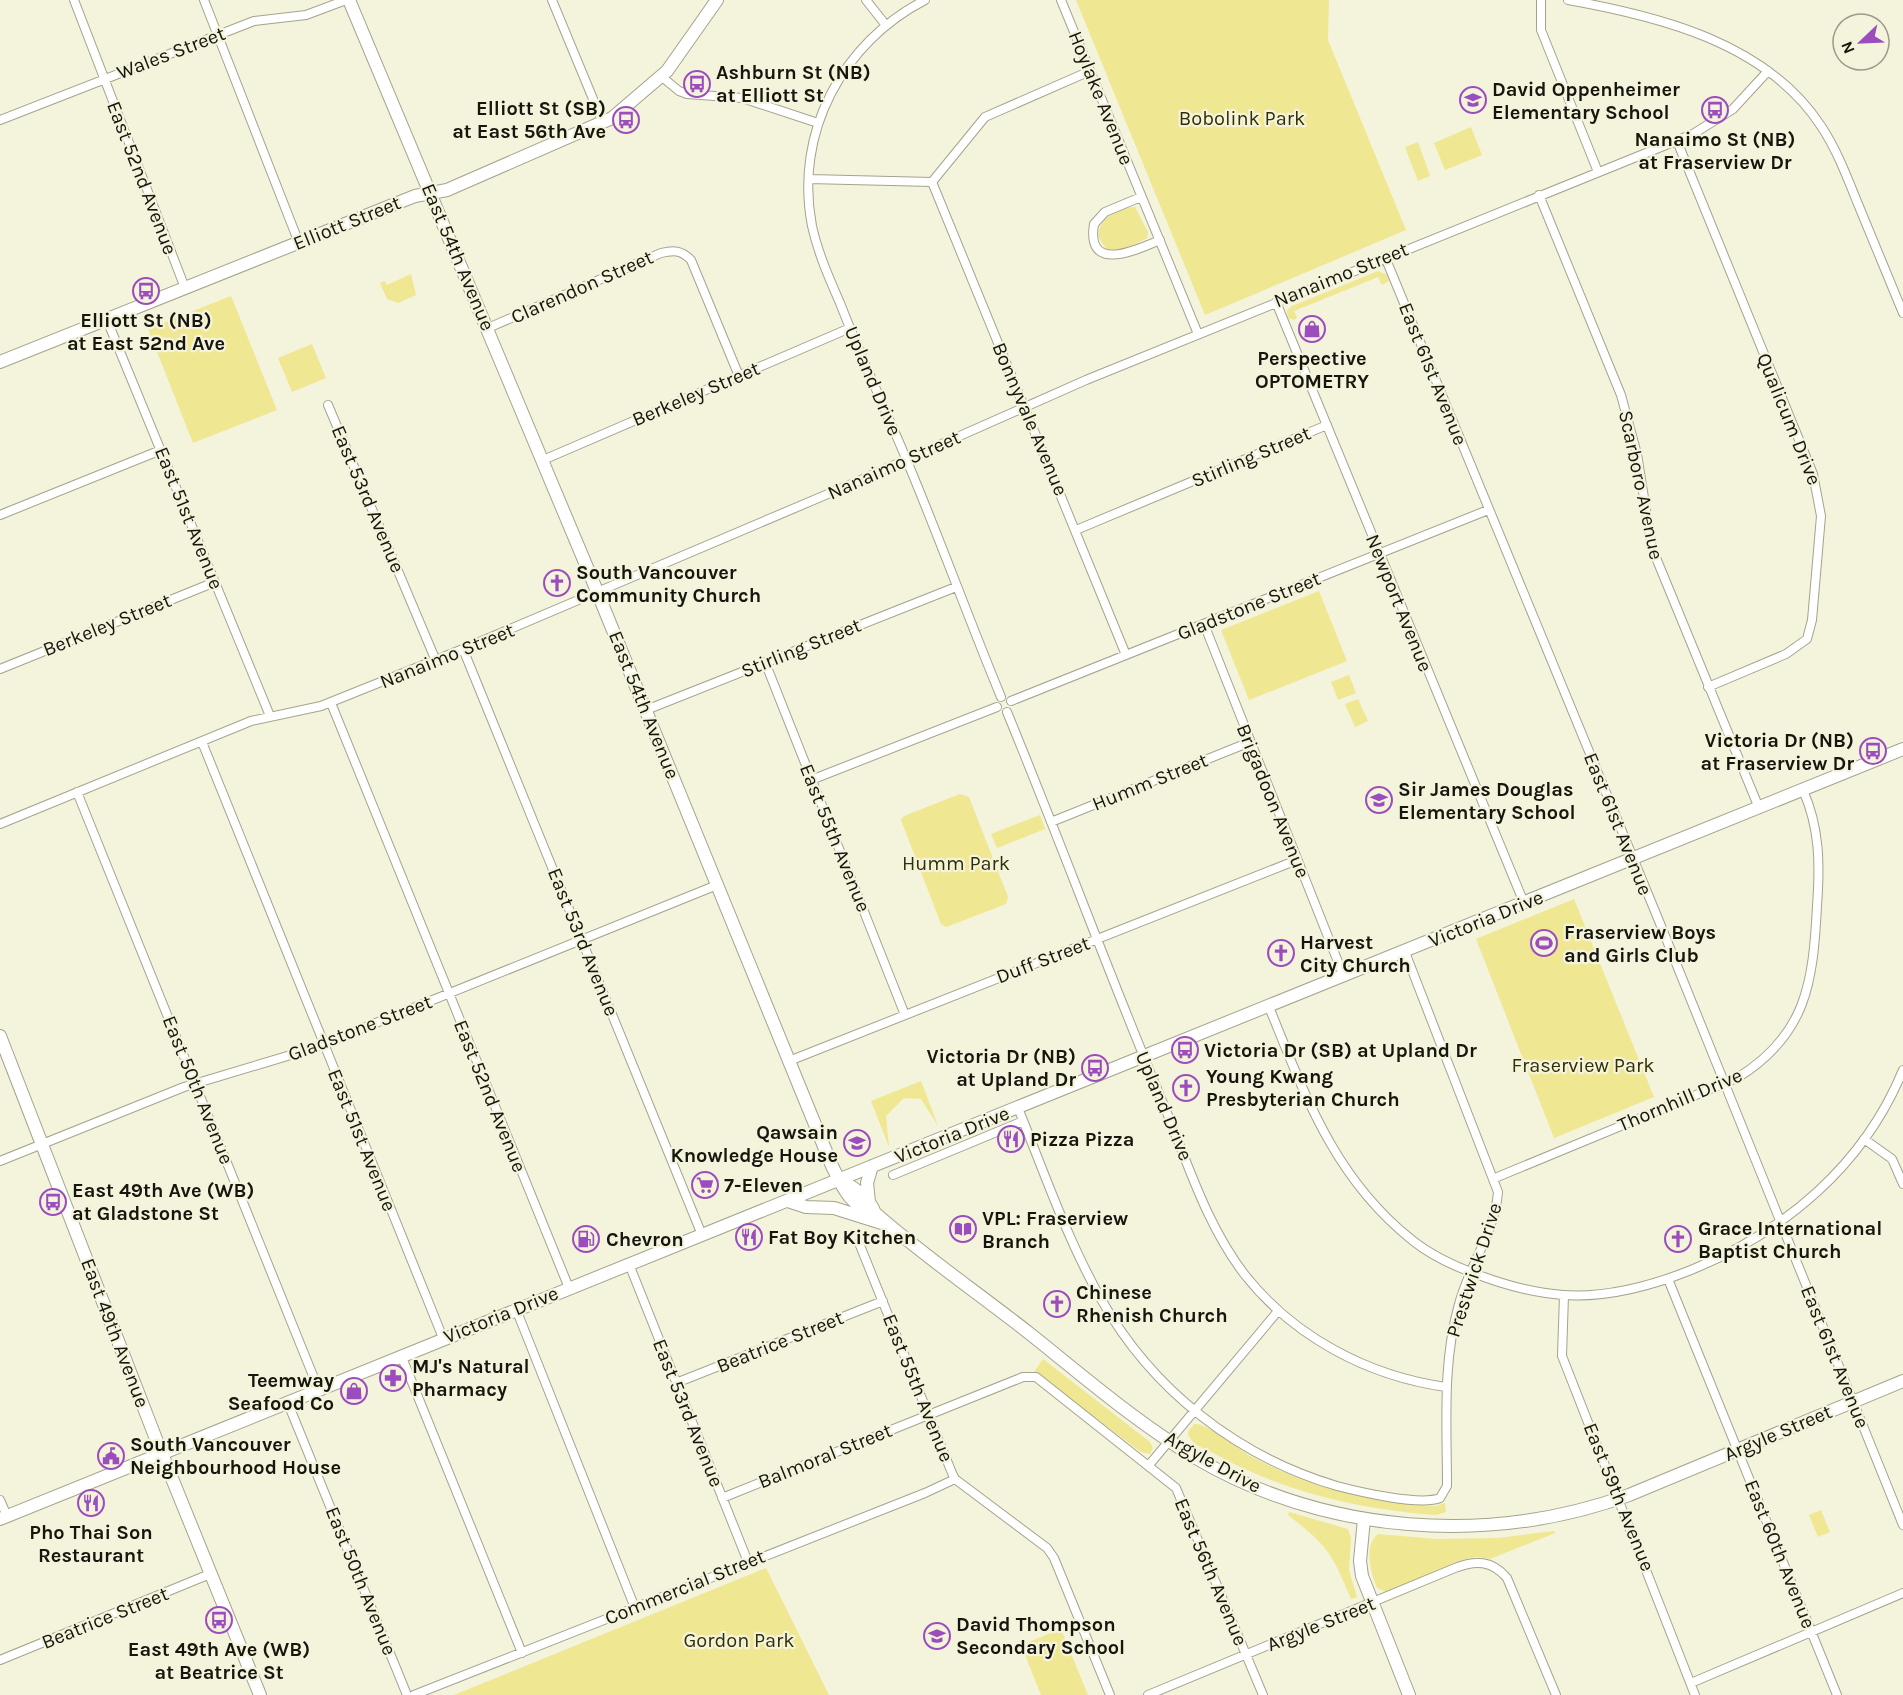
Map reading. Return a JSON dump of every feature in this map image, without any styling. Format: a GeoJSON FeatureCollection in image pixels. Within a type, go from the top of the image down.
{"type":"FeatureCollection","features":[{"type":"Feature","properties":{"kind":"street","name":"East 52nd Avenue"},"geometry":{"type":"LineString","coordinates":[[74,0],[185,288]]}},
{"type":"Feature","properties":{"kind":"street"},"geometry":{"type":"LineString","coordinates":[[204,0],[299,243]]}},
{"type":"Feature","properties":{"kind":"street","name":"Wales Street"},"geometry":{"type":"LineString","coordinates":[[0,120],[265,18],[306,15],[347,0]]}},
{"type":"Feature","properties":{"kind":"street","name":"East 54th Avenue"},"geometry":{"type":"LineString","coordinates":[[347,0],[488,328],[839,1180]]}},
{"type":"Feature","properties":{"kind":"street"},"geometry":{"type":"LineString","coordinates":[[552,0],[603,123]]}},
{"type":"Feature","properties":{"kind":"street"},"geometry":{"type":"LineString","coordinates":[[866,0],[885,24]]}},
{"type":"Feature","properties":{"kind":"street","name":"Upland Drive"},"geometry":{"type":"LineString","coordinates":[[925,0],[885,24],[859,50],[842,73],[818,123],[809,179],[810,210],[817,244],[850,328],[907,460],[1001,697]]}},
{"type":"Feature","properties":{"kind":"street","name":"Hoylake Avenue"},"geometry":{"type":"LineString","coordinates":[[1061,0],[1198,334]]}},
{"type":"Feature","properties":{"kind":"street"},"geometry":{"type":"LineString","coordinates":[[1541,0],[1541,30],[1598,172]]}},
{"type":"Feature","properties":{"kind":"street"},"geometry":{"type":"LineString","coordinates":[[1568,0],[1607,3],[1723,44],[1768,71],[1801,100],[1821,125],[1837,153],[1903,313]]}},
{"type":"Feature","properties":{"kind":"street","name":"Elliott Street"},"geometry":{"type":"LineString","coordinates":[[0,362],[415,196],[447,190],[603,123],[637,100],[662,77],[680,57],[713,3]]}},
{"type":"Feature","properties":{"kind":"street"},"geometry":{"type":"LineString","coordinates":[[809,179],[932,182],[985,117],[1090,71]]}},
{"type":"Feature","properties":{"kind":"street","name":"Nanaimo Street"},"geometry":{"type":"LineString","coordinates":[[0,824],[251,721],[331,703],[435,661],[1198,334],[1677,141],[1702,130],[1724,115],[1743,100],[1768,71]]}},
{"type":"Feature","properties":{"kind":"street"},"geometry":{"type":"LineString","coordinates":[[662,77],[679,91],[687,94],[742,98],[818,123]]}},
{"type":"Feature","properties":{"kind":"street","name":"Qualicum Drive"},"geometry":{"type":"LineString","coordinates":[[1677,141],[1814,474],[1821,516],[1812,621],[1807,639],[1786,654],[1708,687]]}},
{"type":"Feature","properties":{"kind":"street","name":"Bonnyvale Avenue"},"geometry":{"type":"LineString","coordinates":[[932,182],[1126,655]]}},
{"type":"Feature","properties":{"kind":"street","name":"Scarboro Avenue"},"geometry":{"type":"LineString","coordinates":[[1539,195],[1622,395],[1636,454],[1652,548],[1759,808]]}},
{"type":"Feature","properties":{"kind":"street"},"geometry":{"type":"LineString","coordinates":[[1141,196],[1100,216],[1094,224],[1094,241],[1101,251],[1118,256],[1160,240]]}},
{"type":"Feature","properties":{"kind":"street","name":"Clarendon Street"},"geometry":{"type":"LineString","coordinates":[[488,328],[661,253],[674,250],[683,252],[691,260],[739,376]]}},
{"type":"Feature","properties":{"kind":"street","name":"East 61st Avenue"},"geometry":{"type":"LineString","coordinates":[[1385,258],[1633,859],[1903,1524]]}},
{"type":"Feature","properties":{"kind":"street","name":"Newport Avenue"},"geometry":{"type":"LineString","coordinates":[[1276,302],[1524,903]]}},
{"type":"Feature","properties":{"kind":"street","name":"East 51st Avenue"},"geometry":{"type":"LineString","coordinates":[[107,320],[270,716]]}},
{"type":"Feature","properties":{"kind":"street","name":"Berkeley Street"},"geometry":{"type":"LineString","coordinates":[[543,460],[850,328]]}},
{"type":"Feature","properties":{"kind":"street","name":"East 53rd Avenue"},"geometry":{"type":"LineString","coordinates":[[328,405],[435,661]]}},
{"type":"Feature","properties":{"kind":"street","name":"Stirling Street"},"geometry":{"type":"LineString","coordinates":[[1076,530],[1327,425]]}},
{"type":"Feature","properties":{"kind":"street"},"geometry":{"type":"LineString","coordinates":[[0,515],[161,450]]}},
{"type":"Feature","properties":{"kind":"street","name":"Gladstone Street"},"geometry":{"type":"LineString","coordinates":[[1011,702],[1488,510]]}},
{"type":"Feature","properties":{"kind":"street","name":"Berkeley Street"},"geometry":{"type":"LineString","coordinates":[[0,669],[214,582]]}},
{"type":"Feature","properties":{"kind":"street","name":"Stirling Street"},"geometry":{"type":"LineString","coordinates":[[646,710],[956,587]]}},
{"type":"Feature","properties":{"kind":"street","name":"Brigadoon Avenue"},"geometry":{"type":"LineString","coordinates":[[1204,624],[1344,977]]}},
{"type":"Feature","properties":{"kind":"street","name":"East 53rd Avenue"},"geometry":{"type":"LineString","coordinates":[[463,649],[702,1235]]}},
{"type":"Feature","properties":{"kind":"street","name":"East 55th Avenue"},"geometry":{"type":"LineString","coordinates":[[765,662],[905,1014]]}},
{"type":"Feature","properties":{"kind":"street"},"geometry":{"type":"LineString","coordinates":[[812,780],[997,707],[1001,697],[1011,702],[1007,712],[1000,711],[997,707]]}},
{"type":"Feature","properties":{"kind":"street","name":"East 52nd Avenue"},"geometry":{"type":"LineString","coordinates":[[331,703],[569,1288]]}},
{"type":"Feature","properties":{"kind":"street","name":"Upland Drive"},"geometry":{"type":"LineString","coordinates":[[1007,712],[1144,1058],[1207,1210],[1226,1247],[1246,1275],[1278,1311],[1332,1349],[1367,1366],[1410,1381],[1446,1387]]}},
{"type":"Feature","properties":{"kind":"street","name":"East 51st Avenue"},"geometry":{"type":"LineString","coordinates":[[202,742],[442,1338]]}},
{"type":"Feature","properties":{"kind":"street","name":"Humm Street"},"geometry":{"type":"LineString","coordinates":[[1051,822],[1250,742]]}},
{"type":"Feature","properties":{"kind":"street","name":"Victoria Drive"},"geometry":{"type":"LineString","coordinates":[[3,1518],[318,1388],[1144,1058],[1903,749]]}},
{"type":"Feature","properties":{"kind":"street","name":"Thornhill Drive"},"geometry":{"type":"LineString","coordinates":[[1495,1178],[1724,1083],[1755,1066],[1771,1053],[1798,1016],[1811,980],[1820,857],[1816,827],[1803,790]]}},
{"type":"Feature","properties":{"kind":"street","name":"East 50th Avenue"},"geometry":{"type":"LineString","coordinates":[[77,792],[318,1388]]}},
{"type":"Feature","properties":{"kind":"street","name":"Duff Street"},"geometry":{"type":"LineString","coordinates":[[789,1061],[1297,860]]}},
{"type":"Feature","properties":{"kind":"street","name":"Gladstone Street"},"geometry":{"type":"LineString","coordinates":[[0,1161],[194,1083],[324,1044],[717,885]]}},
{"type":"Feature","properties":{"kind":"street","name":"Prestwick Drive"},"geometry":{"type":"LineString","coordinates":[[1195,1411],[1237,1442],[1269,1461],[1308,1477],[1378,1495],[1431,1501],[1444,1496],[1447,1486],[1446,1387],[1451,1339],[1458,1306],[1497,1207],[1498,1192],[1495,1178],[1405,952]]}},
{"type":"Feature","properties":{"kind":"street"},"geometry":{"type":"LineString","coordinates":[[1269,1007],[1315,1117],[1346,1172],[1371,1203],[1412,1240],[1470,1273],[1529,1291],[1564,1295],[1614,1292],[1668,1279],[1714,1261],[1781,1223],[1826,1184],[1864,1139],[1887,1103],[1903,1070]]}},
{"type":"Feature","properties":{"kind":"street","name":"East 49th Avenue"},"geometry":{"type":"LineString","coordinates":[[0,1036],[161,1453],[260,1695]]}},
{"type":"Feature","properties":{"kind":"street"},"geometry":{"type":"LineString","coordinates":[[1018,1108],[1073,1241],[1100,1298],[1145,1362],[1195,1411]]}},
{"type":"Feature","properties":{"kind":"street"},"geometry":{"type":"LineString","coordinates":[[893,1175],[1023,1121]]}},
{"type":"Feature","properties":{"kind":"street"},"geometry":{"type":"LineString","coordinates":[[1864,1139],[1892,1159],[1903,1184]]}},
{"type":"Feature","properties":{"kind":"street"},"geometry":{"type":"LineString","coordinates":[[939,1140],[945,1153]]}},
{"type":"Feature","properties":{"kind":"street"},"geometry":{"type":"LineString","coordinates":[[872,1166],[867,1183],[872,1207]]}},
{"type":"Feature","properties":{"kind":"street","name":"Argyle Drive"},"geometry":{"type":"LineString","coordinates":[[839,1180],[852,1186],[889,1225],[1169,1440],[1197,1458],[1261,1490],[1364,1519],[1430,1526],[1495,1525],[1556,1516],[1619,1498]]}},
{"type":"Feature","properties":{"kind":"street"},"geometry":{"type":"LineString","coordinates":[[788,1201],[806,1207],[834,1208],[889,1225]]}},
{"type":"Feature","properties":{"kind":"street","name":"East 55th Avenue"},"geometry":{"type":"LineString","coordinates":[[859,1243],[955,1479],[1047,1548],[1058,1567],[1110,1695]]}},
{"type":"Feature","properties":{"kind":"street","name":"East 53rd Avenue"},"geometry":{"type":"LineString","coordinates":[[628,1264],[748,1562]]}},
{"type":"Feature","properties":{"kind":"street","name":"East 60th Avenue"},"geometry":{"type":"LineString","coordinates":[[1668,1279],[1837,1695]]}},
{"type":"Feature","properties":{"kind":"street","name":"East 59th Avenue"},"geometry":{"type":"LineString","coordinates":[[1564,1295],[1562,1356],[1695,1695]]}},
{"type":"Feature","properties":{"kind":"street","name":"Beatrice Street"},"geometry":{"type":"LineString","coordinates":[[676,1383],[883,1301]]}},
{"type":"Feature","properties":{"kind":"street"},"geometry":{"type":"LineString","coordinates":[[516,1309],[635,1608]]}},
{"type":"Feature","properties":{"kind":"street"},"geometry":{"type":"LineString","coordinates":[[1149,1465],[1278,1311]]}},
{"type":"Feature","properties":{"kind":"street"},"geometry":{"type":"LineString","coordinates":[[402,1355],[522,1653]]}},
{"type":"Feature","properties":{"kind":"street","name":"Balmoral Street"},"geometry":{"type":"LineString","coordinates":[[722,1498],[1029,1376]]}},
{"type":"Feature","properties":{"kind":"street","name":"East 56th Avenue"},"geometry":{"type":"LineString","coordinates":[[1029,1376],[1036,1377],[1176,1488],[1263,1695]]}},
{"type":"Feature","properties":{"kind":"street","name":"Argyle Street"},"geometry":{"type":"LineString","coordinates":[[1619,1498],[1903,1381]]}},
{"type":"Feature","properties":{"kind":"street","name":"East 50th Avenue"},"geometry":{"type":"LineString","coordinates":[[287,1401],[407,1695]]}},
{"type":"Feature","properties":{"kind":"street","name":"Commercial Street"},"geometry":{"type":"LineString","coordinates":[[414,1695],[925,1493],[955,1479]]}},
{"type":"Feature","properties":{"kind":"street"},"geometry":{"type":"LineString","coordinates":[[0,1500],[3,1518]]}},
{"type":"Feature","properties":{"kind":"street"},"geometry":{"type":"LineString","coordinates":[[1364,1519],[1360,1561],[1371,1603],[1409,1695]]}},
{"type":"Feature","properties":{"kind":"street","name":"Argyle Street"},"geometry":{"type":"LineString","coordinates":[[1148,1695],[1465,1564],[1479,1562],[1496,1567],[1511,1586],[1556,1695]]}},
{"type":"Feature","properties":{"kind":"street","name":"Beatrice Street"},"geometry":{"type":"LineString","coordinates":[[0,1660],[210,1574]]}},
{"type":"Feature","properties":{"kind":"street"},"geometry":{"type":"LineString","coordinates":[[1691,1683],[1903,1593]]}},
{"type":"Feature","properties":{"kind":"green space","name":"Bobolink Park"},"geometry":{"type":"Polygon","coordinates":[[[1076,0],[1329,0],[1328,40],[1406,230],[1205,315],[1076,0]]]}},
{"type":"Feature","properties":{"kind":"green space"},"geometry":{"type":"Polygon","coordinates":[[[1471,127],[1482,155],[1445,170],[1434,143],[1471,127]]]}},
{"type":"Feature","properties":{"kind":"green space"},"geometry":{"type":"Polygon","coordinates":[[[1418,142],[1430,176],[1418,181],[1405,147],[1418,142]]]}},
{"type":"Feature","properties":{"kind":"green space"},"geometry":{"type":"Polygon","coordinates":[[[1135,207],[1148,232],[1147,238],[1122,251],[1106,249],[1099,238],[1101,225],[1115,212],[1135,207]]]}},
{"type":"Feature","properties":{"kind":"green space"},"geometry":{"type":"Polygon","coordinates":[[[1378,271],[1387,275],[1389,281],[1382,285],[1378,277],[1294,311],[1297,318],[1294,320],[1288,318],[1287,310],[1292,306],[1378,271]]]}},
{"type":"Feature","properties":{"kind":"green space"},"geometry":{"type":"Polygon","coordinates":[[[411,274],[416,295],[398,303],[387,299],[380,283],[385,281],[387,285],[411,274]]]}},
{"type":"Feature","properties":{"kind":"green space"},"geometry":{"type":"Polygon","coordinates":[[[231,296],[277,410],[193,443],[148,329],[231,296]]]}},
{"type":"Feature","properties":{"kind":"green space"},"geometry":{"type":"Polygon","coordinates":[[[312,344],[326,378],[292,392],[278,358],[312,344]]]}},
{"type":"Feature","properties":{"kind":"green space"},"geometry":{"type":"Polygon","coordinates":[[[1319,591],[1347,661],[1249,700],[1221,630],[1319,591]]]}},
{"type":"Feature","properties":{"kind":"green space"},"geometry":{"type":"Polygon","coordinates":[[[1349,675],[1356,693],[1338,700],[1331,682],[1349,675]]]}},
{"type":"Feature","properties":{"kind":"green space"},"geometry":{"type":"Polygon","coordinates":[[[1358,699],[1368,721],[1355,727],[1345,704],[1358,699]]]}},
{"type":"Feature","properties":{"kind":"green space","name":"Humm Park"},"geometry":{"type":"Polygon","coordinates":[[[960,794],[969,797],[1008,897],[1006,904],[946,927],[941,924],[901,820],[904,816],[960,794]]]}},
{"type":"Feature","properties":{"kind":"green space"},"geometry":{"type":"Polygon","coordinates":[[[1040,815],[1045,829],[997,848],[991,834],[1040,815]]]}},
{"type":"Feature","properties":{"kind":"green space","name":"Fraserview Park"},"geometry":{"type":"Polygon","coordinates":[[[1574,899],[1654,1097],[1554,1138],[1476,939],[1574,899]]]}},
{"type":"Feature","properties":{"kind":"green space"},"geometry":{"type":"Polygon","coordinates":[[[921,1081],[938,1126],[921,1099],[904,1098],[886,1116],[889,1147],[871,1101],[921,1081]]]}},
{"type":"Feature","properties":{"kind":"green space"},"geometry":{"type":"Polygon","coordinates":[[[1043,1359],[1150,1442],[1153,1448],[1150,1454],[1141,1452],[1034,1372],[1043,1359]]]}},
{"type":"Feature","properties":{"kind":"green space"},"geometry":{"type":"Polygon","coordinates":[[[1194,1424],[1207,1427],[1254,1458],[1297,1478],[1365,1497],[1436,1506],[1445,1503],[1446,1512],[1436,1515],[1350,1503],[1268,1479],[1198,1446],[1191,1440],[1188,1432],[1194,1424]]]}},
{"type":"Feature","properties":{"kind":"green space"},"geometry":{"type":"Polygon","coordinates":[[[1821,1510],[1830,1532],[1818,1537],[1809,1515],[1821,1510]]]}},
{"type":"Feature","properties":{"kind":"green space"},"geometry":{"type":"Polygon","coordinates":[[[1289,1512],[1348,1529],[1351,1538],[1349,1570],[1357,1597],[1351,1599],[1327,1551],[1312,1534],[1288,1515],[1289,1512]]]}},
{"type":"Feature","properties":{"kind":"green space"},"geometry":{"type":"Polygon","coordinates":[[[1554,1531],[1555,1533],[1490,1559],[1476,1557],[1462,1560],[1386,1592],[1377,1588],[1371,1567],[1371,1545],[1378,1534],[1437,1539],[1498,1538],[1554,1531]]]}},
{"type":"Feature","properties":{"kind":"green space","name":"Gordon Park"},"geometry":{"type":"Polygon","coordinates":[[[766,1568],[829,1695],[454,1695],[766,1568]]]}},
{"type":"Feature","properties":{"kind":"green space"},"geometry":{"type":"Polygon","coordinates":[[[1061,1629],[1088,1695],[1041,1695],[1021,1645],[1061,1629]]]}},
{"type":"Feature","properties":{"kind":"place","name":"Ashburn St (NB) at Elliott St"},"geometry":{"type":"Point","coordinates":[697,84]}},
{"type":"Feature","properties":{"kind":"place","name":"David Oppenheimer Elementary School"},"geometry":{"type":"Point","coordinates":[1473,100]}},
{"type":"Feature","properties":{"kind":"place","name":"Nanaimo St (NB) at Fraserview Dr"},"geometry":{"type":"Point","coordinates":[1715,110]}},
{"type":"Feature","properties":{"kind":"place","name":"Elliott St (SB) at East 56th Ave"},"geometry":{"type":"Point","coordinates":[626,120]}},
{"type":"Feature","properties":{"kind":"place","name":"Elliott St (NB) at East 52nd Ave"},"geometry":{"type":"Point","coordinates":[146,291]}},
{"type":"Feature","properties":{"kind":"place","name":"Perspective OPTOMETRY"},"geometry":{"type":"Point","coordinates":[1312,329]}},
{"type":"Feature","properties":{"kind":"place","name":"South Vancouver Community Church"},"geometry":{"type":"Point","coordinates":[557,583]}},
{"type":"Feature","properties":{"kind":"place","name":"Victoria Dr (NB) at Fraserview Dr"},"geometry":{"type":"Point","coordinates":[1873,751]}},
{"type":"Feature","properties":{"kind":"place","name":"Sir James Douglas Elementary School"},"geometry":{"type":"Point","coordinates":[1379,800]}},
{"type":"Feature","properties":{"kind":"place","name":"Fraserview Boys and Girls Club"},"geometry":{"type":"Point","coordinates":[1544,943]}},
{"type":"Feature","properties":{"kind":"place","name":"Harvest City Church"},"geometry":{"type":"Point","coordinates":[1281,953]}},
{"type":"Feature","properties":{"kind":"place","name":"Victoria Dr (SB) at Upland Dr"},"geometry":{"type":"Point","coordinates":[1185,1050]}},
{"type":"Feature","properties":{"kind":"place","name":"Victoria Dr (NB) at Upland Dr"},"geometry":{"type":"Point","coordinates":[1095,1068]}},
{"type":"Feature","properties":{"kind":"place","name":"Young Kwang Presbyterian Church"},"geometry":{"type":"Point","coordinates":[1186,1088]}},
{"type":"Feature","properties":{"kind":"place","name":"Pizza Pizza"},"geometry":{"type":"Point","coordinates":[1011,1139]}},
{"type":"Feature","properties":{"kind":"place","name":"Qawsain Knowledge House"},"geometry":{"type":"Point","coordinates":[857,1143]}},
{"type":"Feature","properties":{"kind":"place","name":"7-Eleven"},"geometry":{"type":"Point","coordinates":[705,1185]}},
{"type":"Feature","properties":{"kind":"place","name":"East 49th Ave (WB) at Gladstone St"},"geometry":{"type":"Point","coordinates":[53,1202]}},
{"type":"Feature","properties":{"kind":"place","name":"VPL: Fraserview Branch"},"geometry":{"type":"Point","coordinates":[963,1229]}},
{"type":"Feature","properties":{"kind":"place","name":"Fat Boy Kitchen"},"geometry":{"type":"Point","coordinates":[749,1237]}},
{"type":"Feature","properties":{"kind":"place","name":"Chevron"},"geometry":{"type":"Point","coordinates":[586,1239]}},
{"type":"Feature","properties":{"kind":"place","name":"Grace International Baptist Church"},"geometry":{"type":"Point","coordinates":[1678,1239]}},
{"type":"Feature","properties":{"kind":"place","name":"Chinese Rhenish Church"},"geometry":{"type":"Point","coordinates":[1057,1304]}},
{"type":"Feature","properties":{"kind":"place","name":"MJ's Natural Pharmacy"},"geometry":{"type":"Point","coordinates":[393,1378]}},
{"type":"Feature","properties":{"kind":"place","name":"Teemway Seafood Co"},"geometry":{"type":"Point","coordinates":[354,1391]}},
{"type":"Feature","properties":{"kind":"place","name":"South Vancouver Neighbourhood House"},"geometry":{"type":"Point","coordinates":[111,1456]}},
{"type":"Feature","properties":{"kind":"place","name":"Pho Thai Son Restaurant"},"geometry":{"type":"Point","coordinates":[91,1503]}},
{"type":"Feature","properties":{"kind":"place","name":"East 49th Ave (WB) at Beatrice St"},"geometry":{"type":"Point","coordinates":[219,1620]}},
{"type":"Feature","properties":{"kind":"place","name":"David Thompson Secondary School"},"geometry":{"type":"Point","coordinates":[937,1636]}}]}
